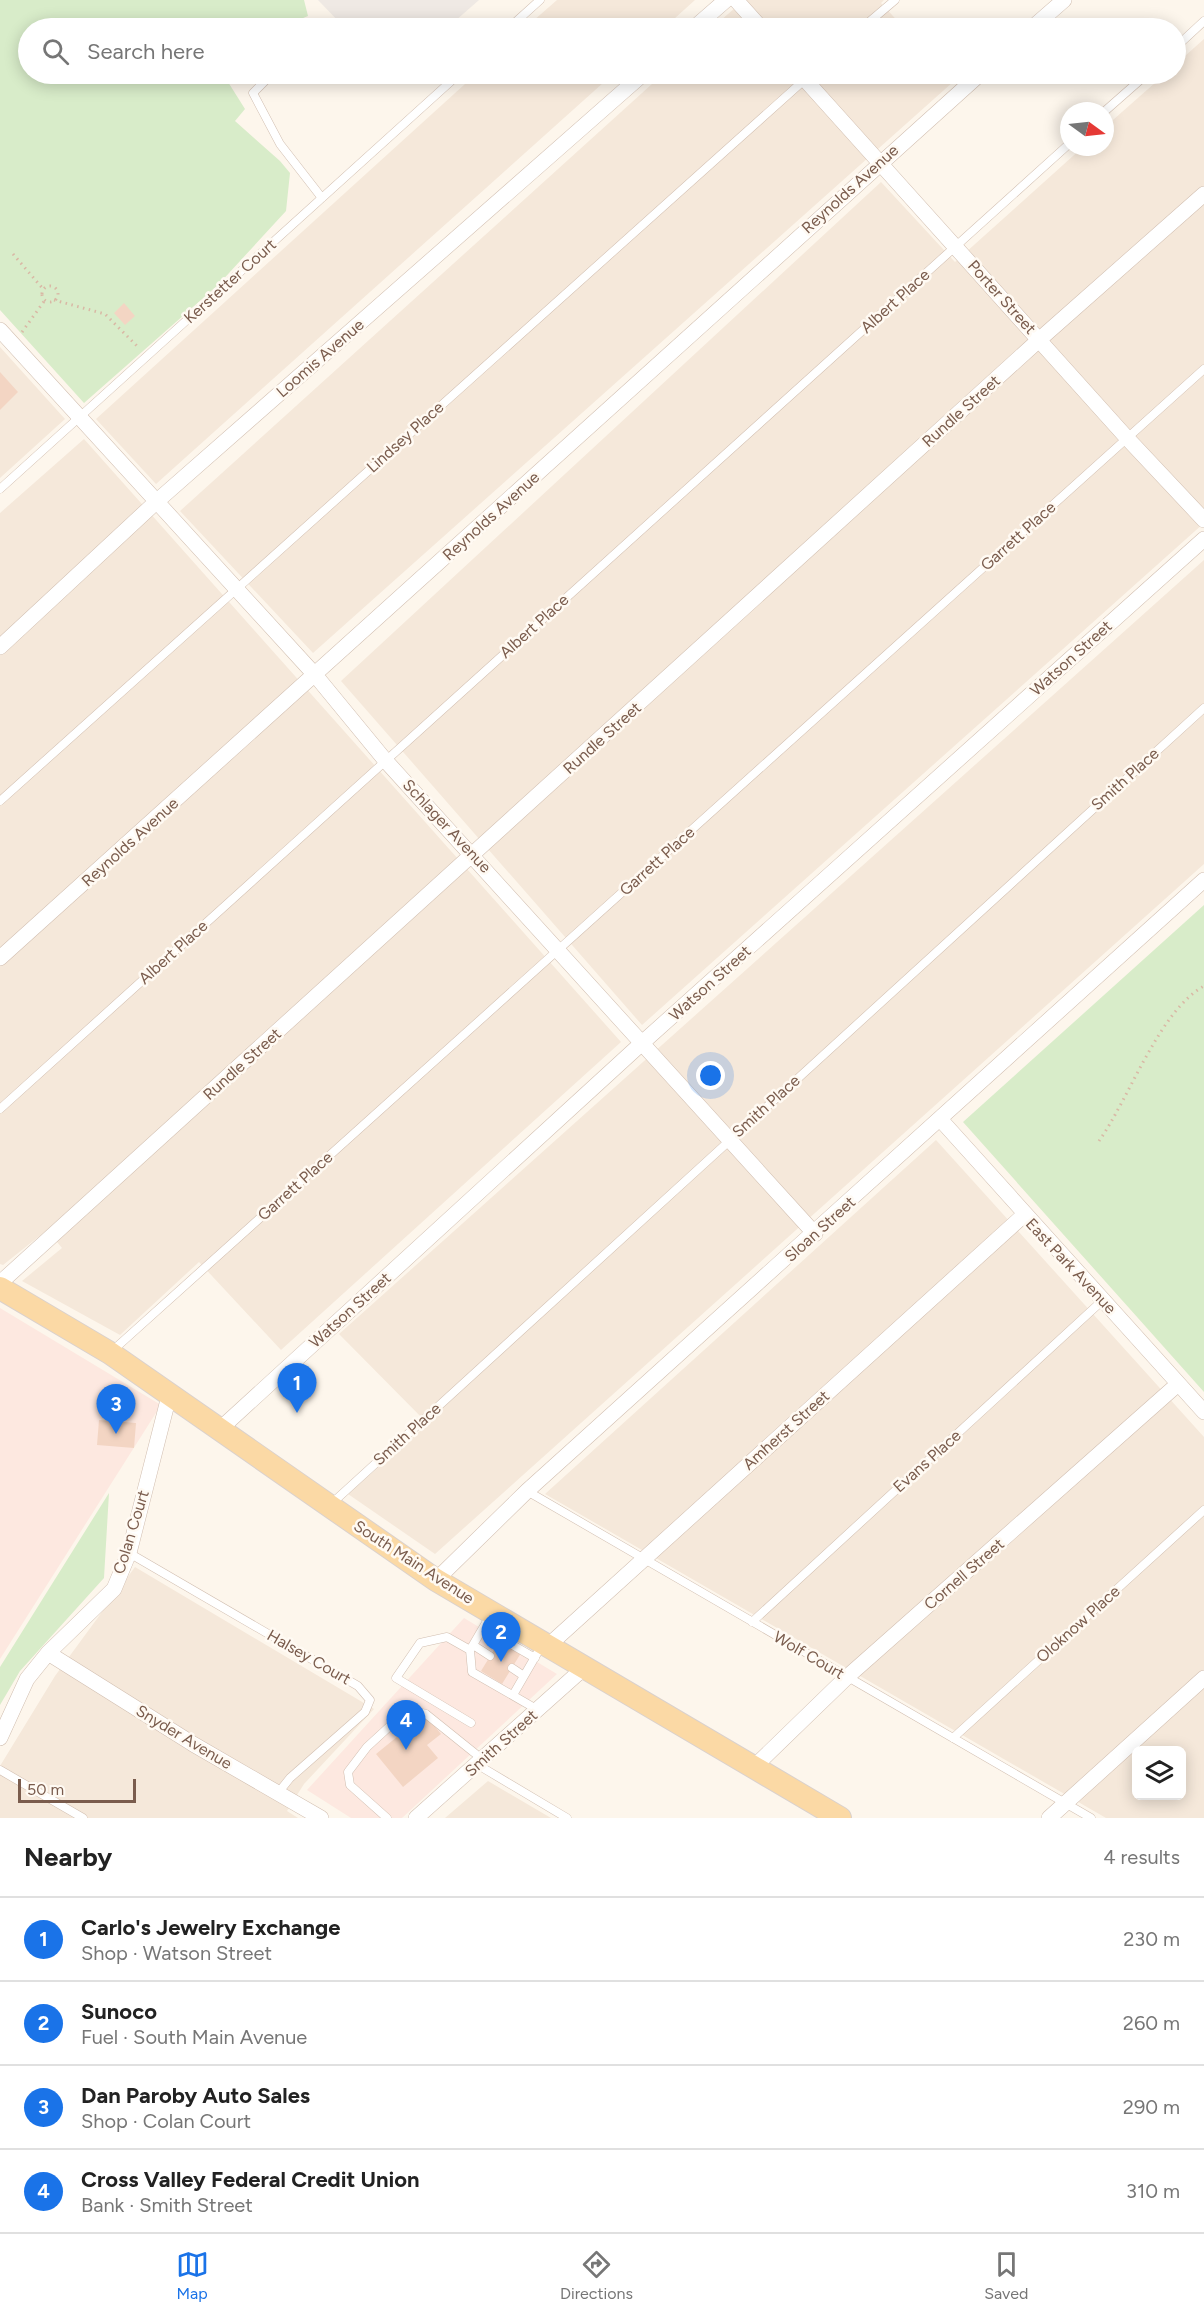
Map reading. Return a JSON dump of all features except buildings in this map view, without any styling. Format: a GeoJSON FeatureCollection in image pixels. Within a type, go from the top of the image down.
{"type":"FeatureCollection","features":[{"type":"Feature","properties":{"kind":"main road","name":"South Main Avenue"},"geometry":{"type":"LineString","coordinates":[[0,1288],[110,1353],[436,1580],[488,1620],[585,1667],[840,1818]]}},
{"type":"Feature","properties":{"kind":"street"},"geometry":{"type":"LineString","coordinates":[[705,18],[726,0]]}},
{"type":"Feature","properties":{"kind":"street"},"geometry":{"type":"LineString","coordinates":[[736,0],[752,18]]}},
{"type":"Feature","properties":{"kind":"street"},"geometry":{"type":"LineString","coordinates":[[1043,18],[1064,0]]}},
{"type":"Feature","properties":{"kind":"street","name":"Loomis Avenue"},"geometry":{"type":"LineString","coordinates":[[0,647],[156,502],[632,84]]}},
{"type":"Feature","properties":{"kind":"street","name":"Porter Street"},"geometry":{"type":"LineString","coordinates":[[813,84],[1127,438],[1204,520]]}},
{"type":"Feature","properties":{"kind":"street","name":"Reynolds Avenue"},"geometry":{"type":"LineString","coordinates":[[0,958],[316,676],[881,161],[969,84]]}},
{"type":"Feature","properties":{"kind":"street","name":"Rundle Street"},"geometry":{"type":"LineString","coordinates":[[0,1282],[1040,339],[1204,194]]}},
{"type":"Feature","properties":{"kind":"street","name":"Schlager Avenue"},"geometry":{"type":"LineString","coordinates":[[0,330],[234,589],[316,676],[386,760],[474,854],[815,1234]]}},
{"type":"Feature","properties":{"kind":"street","name":"Watson Street"},"geometry":{"type":"LineString","coordinates":[[219,1430],[642,1043],[1204,539]]}},
{"type":"Feature","properties":{"kind":"street","name":"Sloan Street"},"geometry":{"type":"LineString","coordinates":[[436,1580],[527,1491],[815,1234],[1204,880]]}},
{"type":"Feature","properties":{"kind":"street","name":"East Park Avenue"},"geometry":{"type":"LineString","coordinates":[[940,1119],[1024,1215],[1204,1412]]}},
{"type":"Feature","properties":{"kind":"street","name":"Amherst Street"},"geometry":{"type":"LineString","coordinates":[[543,1648],[1024,1215]]}},
{"type":"Feature","properties":{"kind":"street","name":"Cornell Street"},"geometry":{"type":"LineString","coordinates":[[754,1767],[847,1677],[1178,1384]]}},
{"type":"Feature","properties":{"kind":"street","name":"Colan Court"},"geometry":{"type":"LineString","coordinates":[[0,1738],[27,1679],[48,1653],[114,1589],[129,1553],[169,1396]]}},
{"type":"Feature","properties":{"kind":"street","name":"Snyder Avenue"},"geometry":{"type":"LineString","coordinates":[[48,1653],[193,1744],[321,1818]]}},
{"type":"Feature","properties":{"kind":"street","name":"Smith Street"},"geometry":{"type":"LineString","coordinates":[[416,1818],[585,1667]]}},
{"type":"Feature","properties":{"kind":"street"},"geometry":{"type":"LineString","coordinates":[[1049,1818],[1204,1678]]}},
{"type":"Feature","properties":{"kind":"lane"},"geometry":{"type":"LineString","coordinates":[[520,18],[540,0]]}},
{"type":"Feature","properties":{"kind":"lane"},"geometry":{"type":"LineString","coordinates":[[874,18],[895,0]]}},
{"type":"Feature","properties":{"kind":"lane"},"geometry":{"type":"LineString","coordinates":[[1186,38],[1204,21]]}},
{"type":"Feature","properties":{"kind":"lane"},"geometry":{"type":"LineString","coordinates":[[262,84],[253,93],[280,144],[322,198]]}},
{"type":"Feature","properties":{"kind":"lane","name":"Kerstetter Court"},"geometry":{"type":"LineString","coordinates":[[0,489],[448,84]]}},
{"type":"Feature","properties":{"kind":"lane","name":"Lindsey Place"},"geometry":{"type":"LineString","coordinates":[[0,801],[795,84]]}},
{"type":"Feature","properties":{"kind":"lane"},"geometry":{"type":"LineString","coordinates":[[1114,103],[1136,84]]}},
{"type":"Feature","properties":{"kind":"lane","name":"Albert Place"},"geometry":{"type":"LineString","coordinates":[[0,1109],[1060,152]]}},
{"type":"Feature","properties":{"kind":"lane","name":"Garrett Place"},"geometry":{"type":"LineString","coordinates":[[110,1353],[1204,369]]}},
{"type":"Feature","properties":{"kind":"lane","name":"Smith Place"},"geometry":{"type":"LineString","coordinates":[[329,1506],[1204,708]]}},
{"type":"Feature","properties":{"kind":"lane","name":"Evans Place"},"geometry":{"type":"LineString","coordinates":[[752,1622],[1103,1300]]}},
{"type":"Feature","properties":{"kind":"lane","name":"Wolf Court"},"geometry":{"type":"LineString","coordinates":[[527,1491],[1090,1818]]}},
{"type":"Feature","properties":{"kind":"lane","name":"Oloknow Place"},"geometry":{"type":"LineString","coordinates":[[953,1738],[1204,1510]]}},
{"type":"Feature","properties":{"kind":"lane","name":"Halsey Court"},"geometry":{"type":"LineString","coordinates":[[129,1553],[358,1686],[369,1700],[364,1712],[290,1778],[278,1793]]}},
{"type":"Feature","properties":{"kind":"lane"},"geometry":{"type":"LineString","coordinates":[[488,1620],[471,1648],[472,1672],[538,1710]]}},
{"type":"Feature","properties":{"kind":"lane"},"geometry":{"type":"LineString","coordinates":[[471,1723],[396,1678],[420,1643],[447,1637],[490,1656]]}},
{"type":"Feature","properties":{"kind":"lane"},"geometry":{"type":"LineString","coordinates":[[513,1695],[543,1648]]}},
{"type":"Feature","properties":{"kind":"lane"},"geometry":{"type":"LineString","coordinates":[[512,1668],[524,1676]]}},
{"type":"Feature","properties":{"kind":"lane"},"geometry":{"type":"LineString","coordinates":[[387,1818],[350,1785],[348,1772],[367,1747],[410,1710],[426,1714],[480,1763],[567,1818]]}},
{"type":"Feature","properties":{"kind":"lane"},"geometry":{"type":"LineString","coordinates":[[0,1770],[83,1818]]}},
{"type":"Feature","properties":{"kind":"path"},"geometry":{"type":"LineString","coordinates":[[13,254],[44,290],[45,300]]}},
{"type":"Feature","properties":{"kind":"path"},"geometry":{"type":"LineString","coordinates":[[44,290],[50,287],[55,288],[58,295],[54,300]]}},
{"type":"Feature","properties":{"kind":"path"},"geometry":{"type":"LineString","coordinates":[[15,346],[34,312],[45,300],[54,300],[105,314],[147,356]]}},
{"type":"Feature","properties":{"kind":"path"},"geometry":{"type":"LineString","coordinates":[[1099,1141],[1116,1117],[1159,1034],[1189,994],[1204,986]]}},
{"type":"Feature","properties":{"kind":"shaded area"},"geometry":{"type":"Polygon","coordinates":[[[318,0],[479,0],[458,18],[335,18],[318,0]]]}},
{"type":"Feature","properties":{"kind":"shaded area"},"geometry":{"type":"Polygon","coordinates":[[[557,0],[695,0],[675,18],[536,18],[557,0]]]}},
{"type":"Feature","properties":{"kind":"shaded area"},"geometry":{"type":"Polygon","coordinates":[[[744,0],[884,0],[881,3],[895,18],[723,18],[744,0]]]}},
{"type":"Feature","properties":{"kind":"shaded area"},"geometry":{"type":"Polygon","coordinates":[[[1204,39],[1204,523],[642,1025],[341,681],[881,182],[955,262],[1073,156],[1114,156],[1114,119],[1154,84],[1186,84],[1186,55],[1204,39]]]}},
{"type":"Feature","properties":{"kind":"shaded area"},"geometry":{"type":"Polygon","coordinates":[[[465,84],[602,84],[156,484],[96,419],[465,84]]]}},
{"type":"Feature","properties":{"kind":"shaded area"},"geometry":{"type":"Polygon","coordinates":[[[652,84],[951,84],[313,653],[180,511],[652,84]]]}},
{"type":"Feature","properties":{"kind":"shaded area"},"geometry":{"type":"Polygon","coordinates":[[[0,347],[65,419],[0,478],[0,347]]]}},
{"type":"Feature","properties":{"kind":"shaded area"},"geometry":{"type":"Polygon","coordinates":[[[84,439],[621,1042],[281,1350],[199,1262],[120,1335],[22,1281],[62,1248],[47,1230],[3,1265],[0,1264],[0,513],[84,439]]]}},
{"type":"Feature","properties":{"kind":"shaded area"},"geometry":{"type":"Polygon","coordinates":[[[1204,560],[1204,864],[435,1554],[348,1494],[428,1424],[339,1334],[1204,560]]]}},
{"type":"Feature","properties":{"kind":"shaded area"},"geometry":{"type":"Polygon","coordinates":[[[936,1140],[1204,1437],[1204,1818],[1106,1818],[545,1494],[936,1140]]]}},
{"type":"Feature","properties":{"kind":"shaded area"},"geometry":{"type":"Polygon","coordinates":[[[0,1308],[161,1405],[0,1659],[0,1308]]]}},
{"type":"Feature","properties":{"kind":"shaded area"},"geometry":{"type":"Polygon","coordinates":[[[135,1567],[374,1709],[304,1784],[287,1811],[298,1818],[0,1818],[0,1766],[55,1676],[135,1567]]]}},
{"type":"Feature","properties":{"kind":"shaded area"},"geometry":{"type":"Polygon","coordinates":[[[464,1618],[557,1674],[402,1818],[351,1818],[307,1790],[464,1618]]]}},
{"type":"Feature","properties":{"kind":"shaded area"},"geometry":{"type":"Polygon","coordinates":[[[488,1781],[551,1818],[445,1818],[488,1781]]]}},
{"type":"Feature","properties":{"kind":"green space"},"geometry":{"type":"Polygon","coordinates":[[[0,0],[304,0],[308,16],[303,18],[18,18],[18,84],[229,84],[245,109],[235,121],[280,161],[290,173],[286,211],[218,285],[84,403],[0,310],[0,0]]]}},
{"type":"Feature","properties":{"kind":"green space"},"geometry":{"type":"Polygon","coordinates":[[[1204,905],[1204,1392],[963,1122],[1204,905]]]}},
{"type":"Feature","properties":{"kind":"green space"},"geometry":{"type":"Polygon","coordinates":[[[109,1493],[104,1578],[20,1671],[0,1705],[0,1667],[109,1493]]]}},
{"type":"Feature","properties":{"kind":"place","name":"Carlo's Jewelry Exchange"},"geometry":{"type":"Point","coordinates":[297,1413]}},
{"type":"Feature","properties":{"kind":"place","name":"Dan Paroby Auto Sales"},"geometry":{"type":"Point","coordinates":[116,1434]}},
{"type":"Feature","properties":{"kind":"place","name":"Sunoco"},"geometry":{"type":"Point","coordinates":[501,1662]}},
{"type":"Feature","properties":{"kind":"place","name":"Cross Valley Federal Credit Union"},"geometry":{"type":"Point","coordinates":[406,1750]}}]}
